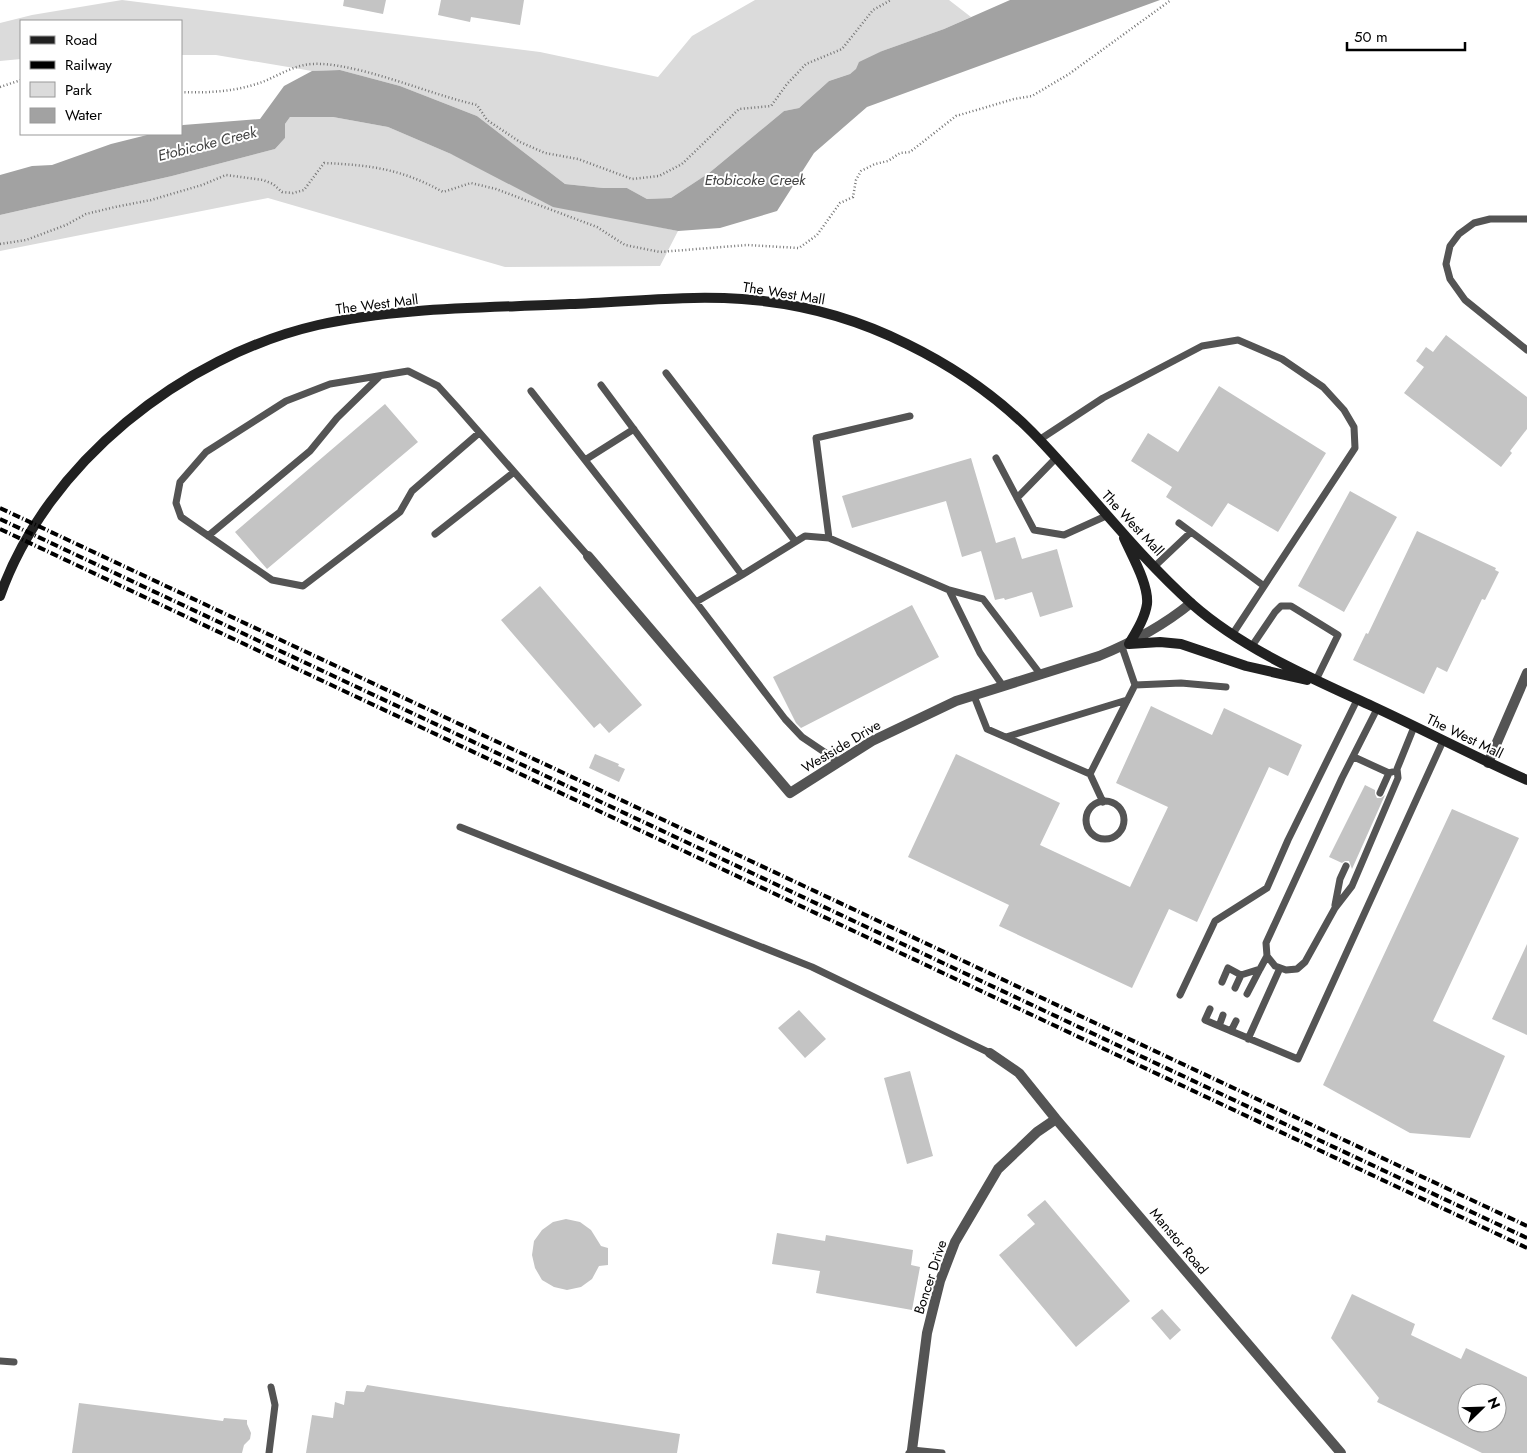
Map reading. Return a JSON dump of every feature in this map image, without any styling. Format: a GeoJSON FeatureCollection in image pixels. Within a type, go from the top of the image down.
{"type":"FeatureCollection","features":[{"type":"Feature","properties":{"kind":"main road","name":"The West Mall"},"geometry":{"type":"LineString","coordinates":[[0,596],[28,536],[58,493],[89,458],[131,418],[173,387],[204,369],[255,345],[318,325],[372,316],[719,298],[767,301],[807,308],[861,324],[908,344],[960,374],[1004,406],[1039,440],[1106,516],[1191,603],[1232,635],[1357,700],[1527,780]]}},
{"type":"Feature","properties":{"kind":"main road"},"geometry":{"type":"LineString","coordinates":[[1122,533],[1144,585],[1147,604],[1138,628],[1125,645]]}},
{"type":"Feature","properties":{"kind":"main road"},"geometry":{"type":"LineString","coordinates":[[1125,645],[1160,642],[1181,644],[1246,666],[1319,681]]}},
{"type":"Feature","properties":{"kind":"street","name":"Westside Drive"},"geometry":{"type":"LineString","coordinates":[[588,556],[790,793],[872,741],[910,722],[956,701],[1099,656],[1125,645],[1172,618],[1191,603]]}},
{"type":"Feature","properties":{"kind":"street"},"geometry":{"type":"LineString","coordinates":[[1488,763],[1527,673]]}},
{"type":"Feature","properties":{"kind":"street","name":"Manstor Road"},"geometry":{"type":"LineString","coordinates":[[990,1053],[1019,1073],[1056,1119],[1341,1453]]}},
{"type":"Feature","properties":{"kind":"street","name":"Boncer Drive"},"geometry":{"type":"LineString","coordinates":[[910,1451],[927,1333],[940,1281],[955,1242],[998,1169],[1037,1132],[1056,1119]]}},
{"type":"Feature","properties":{"kind":"lane"},"geometry":{"type":"LineString","coordinates":[[1527,219],[1490,219],[1474,223],[1459,234],[1450,246],[1446,264],[1450,279],[1465,300],[1527,350]]}},
{"type":"Feature","properties":{"kind":"lane"},"geometry":{"type":"LineString","coordinates":[[1039,440],[1103,398],[1202,346],[1238,340],[1282,359],[1323,387],[1344,410],[1354,427],[1355,448],[1232,635]]}},
{"type":"Feature","properties":{"kind":"lane"},"geometry":{"type":"LineString","coordinates":[[479,433],[412,490],[400,512],[303,586],[272,580],[181,517],[176,503],[180,482],[206,452],[286,401],[330,384],[408,371],[438,386],[588,556]]}},
{"type":"Feature","properties":{"kind":"lane"},"geometry":{"type":"LineString","coordinates":[[666,373],[795,541]]}},
{"type":"Feature","properties":{"kind":"lane"},"geometry":{"type":"LineString","coordinates":[[208,536],[310,451],[337,418],[380,376]]}},
{"type":"Feature","properties":{"kind":"lane"},"geometry":{"type":"LineString","coordinates":[[601,385],[742,575]]}},
{"type":"Feature","properties":{"kind":"lane"},"geometry":{"type":"LineString","coordinates":[[532,390],[785,719],[802,737],[839,762]]}},
{"type":"Feature","properties":{"kind":"lane"},"geometry":{"type":"LineString","coordinates":[[829,538],[816,438],[910,416]]}},
{"type":"Feature","properties":{"kind":"lane"},"geometry":{"type":"LineString","coordinates":[[585,460],[634,429]]}},
{"type":"Feature","properties":{"kind":"lane"},"geometry":{"type":"LineString","coordinates":[[996,458],[1034,530],[1064,535],[1106,516]]}},
{"type":"Feature","properties":{"kind":"lane"},"geometry":{"type":"LineString","coordinates":[[1017,498],[1056,458]]}},
{"type":"Feature","properties":{"kind":"lane"},"geometry":{"type":"LineString","coordinates":[[434,534],[514,472]]}},
{"type":"Feature","properties":{"kind":"lane"},"geometry":{"type":"LineString","coordinates":[[1179,523],[1264,586]]}},
{"type":"Feature","properties":{"kind":"lane"},"geometry":{"type":"LineString","coordinates":[[1155,566],[1191,532]]}},
{"type":"Feature","properties":{"kind":"lane"},"geometry":{"type":"LineString","coordinates":[[696,602],[805,536],[829,538],[949,590],[983,599],[1041,675]]}},
{"type":"Feature","properties":{"kind":"lane"},"geometry":{"type":"LineString","coordinates":[[949,590],[980,653],[1003,686]]}},
{"type":"Feature","properties":{"kind":"lane"},"geometry":{"type":"LineString","coordinates":[[1252,646],[1275,612],[1282,606],[1290,606],[1338,635],[1319,681]]}},
{"type":"Feature","properties":{"kind":"lane"},"geometry":{"type":"LineString","coordinates":[[1090,774],[1135,685],[1125,645]]}},
{"type":"Feature","properties":{"kind":"lane"},"geometry":{"type":"LineString","coordinates":[[1135,685],[1181,683],[1226,687]]}},
{"type":"Feature","properties":{"kind":"lane"},"geometry":{"type":"LineString","coordinates":[[974,696],[987,729],[1090,774],[1103,802]]}},
{"type":"Feature","properties":{"kind":"lane"},"geometry":{"type":"LineString","coordinates":[[1006,737],[1127,700]]}},
{"type":"Feature","properties":{"kind":"lane"},"geometry":{"type":"LineString","coordinates":[[1180,995],[1215,921],[1267,888],[1288,840],[1357,700]]}},
{"type":"Feature","properties":{"kind":"lane"},"geometry":{"type":"LineString","coordinates":[[1248,994],[1267,956],[1266,942],[1377,709]]}},
{"type":"Feature","properties":{"kind":"lane"},"geometry":{"type":"LineString","coordinates":[[1267,956],[1275,966],[1286,970],[1297,969],[1305,962],[1335,908],[1352,886],[1398,778],[1397,769],[1414,727]]}},
{"type":"Feature","properties":{"kind":"lane"},"geometry":{"type":"LineString","coordinates":[[1210,1009],[1205,1020],[1298,1059],[1443,741]]}},
{"type":"Feature","properties":{"kind":"lane"},"geometry":{"type":"LineString","coordinates":[[1354,757],[1389,773]]}},
{"type":"Feature","properties":{"kind":"lane"},"geometry":{"type":"LineString","coordinates":[[1380,793],[1389,773],[1397,769]]}},
{"type":"Feature","properties":{"kind":"lane"},"geometry":{"type":"LineString","coordinates":[[1103,802],[1115,805],[1120,809],[1124,821],[1119,833],[1108,839],[1102,839],[1091,834],[1086,823],[1086,817],[1092,806],[1103,802]]}},
{"type":"Feature","properties":{"kind":"lane"},"geometry":{"type":"LineString","coordinates":[[460,827],[812,967],[990,1053]]}},
{"type":"Feature","properties":{"kind":"lane"},"geometry":{"type":"LineString","coordinates":[[1335,908],[1340,879],[1346,866]]}},
{"type":"Feature","properties":{"kind":"lane"},"geometry":{"type":"LineString","coordinates":[[1222,982],[1228,968],[1241,975],[1260,969]]}},
{"type":"Feature","properties":{"kind":"lane"},"geometry":{"type":"LineString","coordinates":[[1248,1039],[1280,968]]}},
{"type":"Feature","properties":{"kind":"lane"},"geometry":{"type":"LineString","coordinates":[[1235,988],[1241,975]]}},
{"type":"Feature","properties":{"kind":"lane"},"geometry":{"type":"LineString","coordinates":[[1219,1026],[1223,1015]]}},
{"type":"Feature","properties":{"kind":"lane"},"geometry":{"type":"LineString","coordinates":[[1231,1031],[1236,1021]]}},
{"type":"Feature","properties":{"kind":"lane"},"geometry":{"type":"LineString","coordinates":[[0,1361],[14,1362]]}},
{"type":"Feature","properties":{"kind":"lane"},"geometry":{"type":"LineString","coordinates":[[269,1453],[275,1405],[271,1387]]}},
{"type":"Feature","properties":{"kind":"lane"},"geometry":{"type":"LineString","coordinates":[[910,1451],[942,1453]]}},
{"type":"Feature","properties":{"kind":"path"},"geometry":{"type":"LineString","coordinates":[[182,92],[206,93],[255,85],[280,73],[308,64],[331,64],[376,74],[451,99],[477,105],[487,120],[520,142],[545,153],[578,159],[632,178],[658,176],[682,164],[739,109],[771,106],[787,84],[806,64],[842,49],[873,10],[891,0]]}},
{"type":"Feature","properties":{"kind":"path"},"geometry":{"type":"LineString","coordinates":[[0,244],[26,240],[66,225],[86,214],[115,206],[151,200],[226,176],[263,180],[273,184],[282,192],[293,193],[304,190],[324,162],[365,165],[398,172],[427,183],[443,192],[471,183],[496,188],[597,227],[625,245],[660,252],[747,245],[799,248],[817,235],[840,203],[853,197],[856,180],[861,171],[875,164],[888,161],[900,153],[910,152],[956,116],[1014,99],[1032,96],[1069,74],[1171,0]]}},
{"type":"Feature","properties":{"kind":"path"},"geometry":{"type":"LineString","coordinates":[[0,87],[20,80]]}},
{"type":"Feature","properties":{"kind":"green space"},"geometry":{"type":"Polygon","coordinates":[[[122,0],[540,52],[658,77],[692,36],[755,0],[949,0],[971,17],[944,29],[882,51],[850,74],[829,81],[799,108],[784,111],[709,173],[671,198],[647,199],[627,188],[603,188],[565,184],[477,116],[400,86],[340,70],[312,71],[216,55],[182,55],[182,20],[20,20],[20,59],[0,61],[0,23],[32,15],[122,0]]]}},
{"type":"Feature","properties":{"kind":"green space"},"geometry":{"type":"Polygon","coordinates":[[[290,117],[333,117],[388,127],[451,154],[631,221],[678,231],[660,266],[505,267],[268,198],[0,251],[0,215],[172,176],[275,149],[285,138],[285,124],[290,117]]]}},
{"type":"Feature","properties":{"kind":"water","name":"Etobicoke Creek"},"geometry":{"type":"Polygon","coordinates":[[[1010,0],[1160,0],[867,107],[814,153],[777,211],[720,228],[678,231],[553,207],[451,154],[388,127],[333,117],[290,117],[285,124],[285,138],[275,149],[172,176],[0,215],[0,175],[32,166],[52,165],[111,144],[147,135],[182,135],[183,125],[260,119],[284,86],[312,71],[340,70],[400,86],[477,116],[565,184],[603,188],[627,188],[647,199],[671,198],[709,173],[784,111],[799,108],[829,81],[850,74],[856,69],[859,62],[882,51],[944,29],[1010,0]]]}},
{"type":"Feature","properties":{"kind":"building"},"geometry":{"type":"Polygon","coordinates":[[[344,0],[386,0],[383,14],[343,6],[344,0]]]}},
{"type":"Feature","properties":{"kind":"building"},"geometry":{"type":"Polygon","coordinates":[[[441,0],[524,0],[520,25],[471,17],[470,22],[438,15],[441,0]]]}},
{"type":"Feature","properties":{"kind":"building"},"geometry":{"type":"Polygon","coordinates":[[[1446,335],[1527,397],[1527,429],[1510,451],[1512,453],[1501,467],[1404,393],[1424,367],[1416,361],[1426,347],[1433,352],[1446,335]]]}},
{"type":"Feature","properties":{"kind":"building"},"geometry":{"type":"Polygon","coordinates":[[[1219,386],[1326,453],[1278,532],[1228,503],[1212,527],[1166,497],[1172,487],[1131,461],[1148,433],[1178,452],[1219,386]]]}},
{"type":"Feature","properties":{"kind":"building"},"geometry":{"type":"Polygon","coordinates":[[[385,404],[418,442],[267,569],[235,532],[385,404]]]}},
{"type":"Feature","properties":{"kind":"building"},"geometry":{"type":"Polygon","coordinates":[[[971,458],[996,543],[1015,537],[1022,559],[1057,549],[1073,607],[1040,617],[1032,592],[1005,600],[1004,598],[995,600],[981,551],[962,557],[946,501],[852,528],[842,496],[971,458]]]}},
{"type":"Feature","properties":{"kind":"building"},"geometry":{"type":"Polygon","coordinates":[[[1350,491],[1397,517],[1344,612],[1298,586],[1350,491]]]}},
{"type":"Feature","properties":{"kind":"building"},"geometry":{"type":"Polygon","coordinates":[[[1417,531],[1496,568],[1495,570],[1499,572],[1485,600],[1482,599],[1447,672],[1437,667],[1424,694],[1353,660],[1366,633],[1368,634],[1417,531]]]}},
{"type":"Feature","properties":{"kind":"building"},"geometry":{"type":"Polygon","coordinates":[[[540,586],[642,705],[609,733],[600,723],[594,728],[501,620],[540,586]]]}},
{"type":"Feature","properties":{"kind":"building"},"geometry":{"type":"Polygon","coordinates":[[[912,605],[939,657],[801,728],[796,723],[773,677],[912,605]]]}},
{"type":"Feature","properties":{"kind":"building"},"geometry":{"type":"Polygon","coordinates":[[[1151,706],[1212,735],[1224,708],[1302,745],[1288,776],[1269,767],[1197,922],[1169,909],[1132,988],[999,926],[1009,905],[908,857],[956,754],[1060,803],[1040,845],[1130,887],[1168,807],[1116,783],[1151,706]]]}},
{"type":"Feature","properties":{"kind":"building"},"geometry":{"type":"Polygon","coordinates":[[[595,754],[619,764],[618,766],[625,769],[619,782],[589,768],[595,754]]]}},
{"type":"Feature","properties":{"kind":"building"},"geometry":{"type":"Polygon","coordinates":[[[1365,785],[1375,790],[1377,798],[1385,795],[1352,869],[1349,861],[1342,863],[1329,857],[1365,785]]]}},
{"type":"Feature","properties":{"kind":"building"},"geometry":{"type":"Polygon","coordinates":[[[1452,809],[1519,838],[1433,1021],[1505,1056],[1470,1138],[1410,1133],[1323,1085],[1452,809]]]}},
{"type":"Feature","properties":{"kind":"building"},"geometry":{"type":"Polygon","coordinates":[[[1527,944],[1527,1035],[1492,1019],[1527,944]]]}},
{"type":"Feature","properties":{"kind":"building"},"geometry":{"type":"Polygon","coordinates":[[[799,1010],[826,1039],[805,1058],[778,1028],[799,1010]]]}},
{"type":"Feature","properties":{"kind":"building"},"geometry":{"type":"Polygon","coordinates":[[[910,1071],[933,1156],[907,1164],[884,1078],[910,1071]]]}},
{"type":"Feature","properties":{"kind":"building"},"geometry":{"type":"Polygon","coordinates":[[[1045,1200],[1130,1301],[1076,1347],[999,1255],[1035,1224],[1027,1215],[1045,1200]]]}},
{"type":"Feature","properties":{"kind":"building"},"geometry":{"type":"Polygon","coordinates":[[[566,1219],[580,1222],[591,1230],[601,1246],[608,1248],[608,1265],[599,1266],[592,1279],[581,1287],[567,1290],[554,1287],[542,1280],[535,1268],[532,1255],[534,1241],[542,1230],[553,1222],[566,1219]]]}},
{"type":"Feature","properties":{"kind":"building"},"geometry":{"type":"Polygon","coordinates":[[[777,1233],[825,1241],[826,1235],[913,1250],[911,1265],[920,1267],[912,1310],[816,1293],[820,1271],[772,1264],[777,1233]]]}},
{"type":"Feature","properties":{"kind":"building"},"geometry":{"type":"Polygon","coordinates":[[[1352,1294],[1415,1324],[1411,1335],[1461,1359],[1466,1348],[1527,1377],[1527,1453],[1482,1453],[1377,1402],[1379,1398],[1331,1338],[1352,1294]]]}},
{"type":"Feature","properties":{"kind":"building"},"geometry":{"type":"Polygon","coordinates":[[[1162,1309],[1181,1330],[1170,1340],[1151,1318],[1162,1309]]]}},
{"type":"Feature","properties":{"kind":"building"},"geometry":{"type":"Polygon","coordinates":[[[367,1385],[680,1434],[677,1453],[306,1453],[312,1415],[333,1418],[335,1402],[344,1405],[346,1391],[364,1392],[367,1385]]]}},
{"type":"Feature","properties":{"kind":"building"},"geometry":{"type":"Polygon","coordinates":[[[79,1403],[223,1421],[224,1418],[247,1420],[251,1433],[250,1439],[244,1445],[242,1453],[72,1453],[79,1403]]]}},
{"type":"Feature","properties":{"kind":"railway"},"geometry":{"type":"LineString","coordinates":[[0,508],[1527,1226]]}},
{"type":"Feature","properties":{"kind":"railway"},"geometry":{"type":"LineString","coordinates":[[0,519],[1527,1238]]}},
{"type":"Feature","properties":{"kind":"railway"},"geometry":{"type":"LineString","coordinates":[[0,529],[1527,1248]]}}]}
